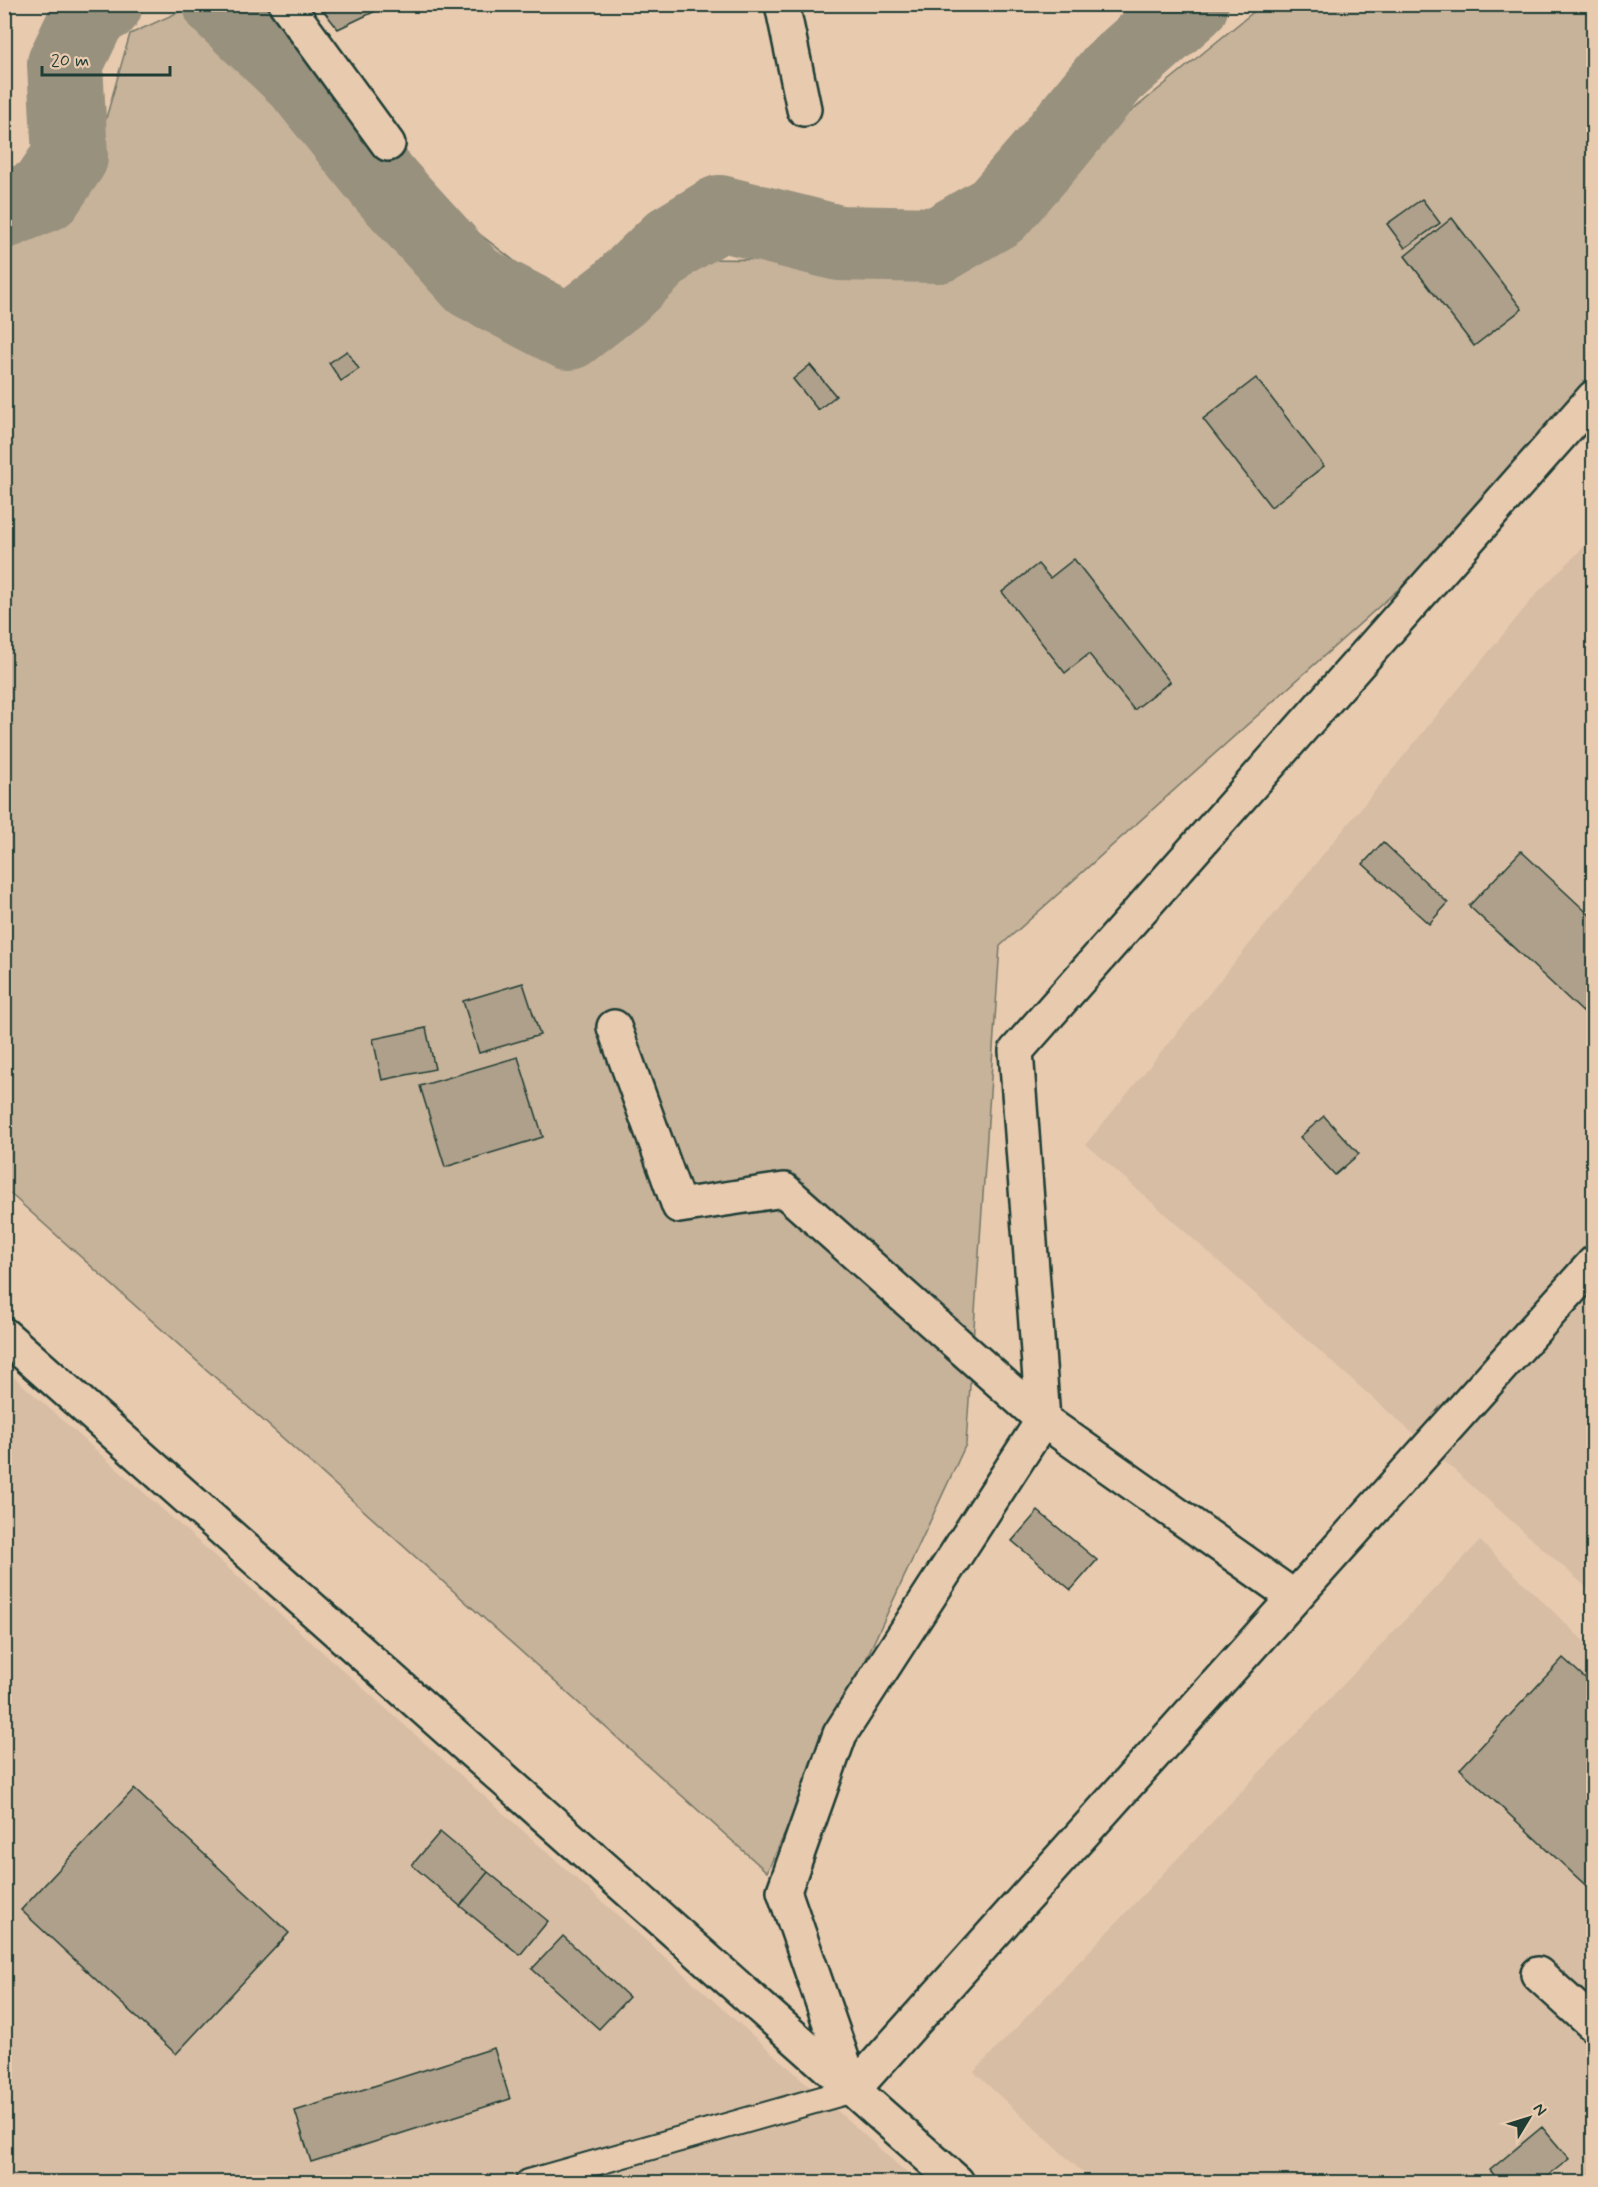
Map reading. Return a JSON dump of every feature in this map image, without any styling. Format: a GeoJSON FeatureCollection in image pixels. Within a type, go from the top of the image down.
{"type":"FeatureCollection","features":[{"type":"Feature","properties":{"kind":"street"},"geometry":{"type":"LineString","coordinates":[[286,4],[388,144]]}},
{"type":"Feature","properties":{"kind":"street"},"geometry":{"type":"LineString","coordinates":[[782,4],[804,109]]}},
{"type":"Feature","properties":{"kind":"street"},"geometry":{"type":"LineString","coordinates":[[853,2090],[784,1891],[840,1734],[1043,1420],[1016,1051],[1593,397]]}},
{"type":"Feature","properties":{"kind":"street"},"geometry":{"type":"LineString","coordinates":[[614,1027],[679,1206],[784,1190],[1043,1420],[1294,1597]]}},
{"type":"Feature","properties":{"kind":"street"},"geometry":{"type":"LineString","coordinates":[[853,2090],[1593,1263]]}},
{"type":"Feature","properties":{"kind":"street"},"geometry":{"type":"LineString","coordinates":[[4,1335],[957,2182]]}},
{"type":"Feature","properties":{"kind":"street"},"geometry":{"type":"LineString","coordinates":[[1538,1974],[1593,2025]]}},
{"type":"Feature","properties":{"kind":"lane"},"geometry":{"type":"LineString","coordinates":[[528,2182],[853,2090]]}},
{"type":"Feature","properties":{"kind":"shaded area"},"geometry":{"type":"Polygon","coordinates":[[[1262,5],[1593,5],[1593,415],[1000,946],[966,1444],[767,1872],[5,1189],[5,214],[85,192],[130,34],[183,10],[295,92],[556,293],[691,259],[947,261],[1262,5]]]}},
{"type":"Feature","properties":{"kind":"shaded area"},"geometry":{"type":"Polygon","coordinates":[[[1593,538],[1593,1593],[1086,1144],[1537,593],[1593,538]]]}},
{"type":"Feature","properties":{"kind":"shaded area"},"geometry":{"type":"Polygon","coordinates":[[[5,1369],[917,2182],[5,2182],[5,1369]]]}},
{"type":"Feature","properties":{"kind":"shaded area"},"geometry":{"type":"Polygon","coordinates":[[[1480,1541],[1593,1650],[1593,2182],[1093,2182],[974,2072],[1480,1541]]]}},
{"type":"Feature","properties":{"kind":"building"},"geometry":{"type":"Polygon","coordinates":[[[318,4],[390,4],[338,29],[318,4]]]}},
{"type":"Feature","properties":{"kind":"building"},"geometry":{"type":"Polygon","coordinates":[[[1422,199],[1440,223],[1405,248],[1387,224],[1422,199]]]}},
{"type":"Feature","properties":{"kind":"building"},"geometry":{"type":"Polygon","coordinates":[[[1452,218],[1522,309],[1474,346],[1405,256],[1452,218]]]}},
{"type":"Feature","properties":{"kind":"building"},"geometry":{"type":"Polygon","coordinates":[[[347,351],[359,369],[341,381],[329,363],[347,351]]]}},
{"type":"Feature","properties":{"kind":"building"},"geometry":{"type":"Polygon","coordinates":[[[810,365],[836,396],[818,410],[793,379],[810,365]]]}},
{"type":"Feature","properties":{"kind":"building"},"geometry":{"type":"Polygon","coordinates":[[[1256,378],[1324,466],[1271,507],[1203,419],[1256,378]]]}},
{"type":"Feature","properties":{"kind":"building"},"geometry":{"type":"Polygon","coordinates":[[[1074,559],[1170,682],[1134,710],[1089,654],[1065,673],[1002,592],[1038,564],[1050,578],[1074,559]]]}},
{"type":"Feature","properties":{"kind":"building"},"geometry":{"type":"Polygon","coordinates":[[[1383,842],[1448,903],[1429,924],[1363,864],[1383,842]]]}},
{"type":"Feature","properties":{"kind":"building"},"geometry":{"type":"Polygon","coordinates":[[[1521,851],[1594,919],[1594,1006],[1586,1015],[1469,906],[1521,851]]]}},
{"type":"Feature","properties":{"kind":"building"},"geometry":{"type":"Polygon","coordinates":[[[523,983],[540,1035],[479,1053],[463,1001],[523,983]]]}},
{"type":"Feature","properties":{"kind":"building"},"geometry":{"type":"Polygon","coordinates":[[[426,1028],[435,1069],[382,1080],[373,1039],[426,1028]]]}},
{"type":"Feature","properties":{"kind":"building"},"geometry":{"type":"Polygon","coordinates":[[[518,1057],[543,1137],[445,1167],[420,1086],[518,1057]]]}},
{"type":"Feature","properties":{"kind":"building"},"geometry":{"type":"Polygon","coordinates":[[[1324,1116],[1359,1154],[1335,1175],[1300,1137],[1324,1116]]]}},
{"type":"Feature","properties":{"kind":"building"},"geometry":{"type":"Polygon","coordinates":[[[1038,1511],[1097,1560],[1071,1590],[1012,1541],[1038,1511]]]}},
{"type":"Feature","properties":{"kind":"building"},"geometry":{"type":"Polygon","coordinates":[[[1563,1658],[1594,1686],[1594,1893],[1460,1769],[1563,1658]]]}},
{"type":"Feature","properties":{"kind":"building"},"geometry":{"type":"Polygon","coordinates":[[[134,1789],[289,1933],[176,2054],[21,1910],[134,1789]]]}},
{"type":"Feature","properties":{"kind":"building"},"geometry":{"type":"Polygon","coordinates":[[[440,1832],[488,1872],[460,1906],[412,1865],[440,1832]]]}},
{"type":"Feature","properties":{"kind":"building"},"geometry":{"type":"Polygon","coordinates":[[[488,1872],[548,1921],[520,1955],[460,1906],[488,1872]]]}},
{"type":"Feature","properties":{"kind":"building"},"geometry":{"type":"Polygon","coordinates":[[[563,1936],[629,1997],[599,2029],[532,1969],[563,1936]]]}},
{"type":"Feature","properties":{"kind":"building"},"geometry":{"type":"Polygon","coordinates":[[[494,2048],[510,2099],[311,2162],[295,2111],[494,2048]]]}},
{"type":"Feature","properties":{"kind":"building"},"geometry":{"type":"Polygon","coordinates":[[[1542,2127],[1569,2159],[1540,2182],[1500,2182],[1490,2170],[1542,2127]]]}},
{"type":"Feature","properties":{"kind":"waterway"},"geometry":{"type":"LineString","coordinates":[[4,211],[45,194],[70,157],[65,64],[91,10],[105,4]]}},
{"type":"Feature","properties":{"kind":"waterway"},"geometry":{"type":"LineString","coordinates":[[221,4],[301,80],[386,186],[473,282],[569,332],[618,294],[672,242],[720,213],[839,243],[938,245],[997,211],[1113,73],[1191,4]]}}]}
